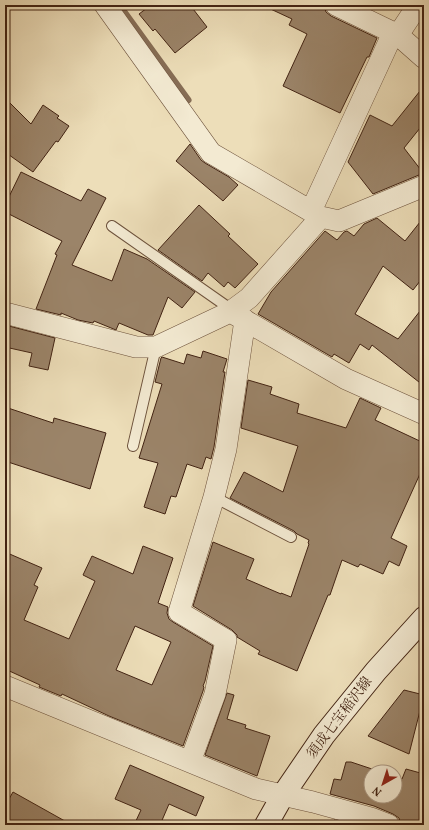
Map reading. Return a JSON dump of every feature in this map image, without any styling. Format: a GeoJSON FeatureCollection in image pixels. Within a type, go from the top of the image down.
{"type":"FeatureCollection","features":[{"type":"Feature","properties":{"kind":"main road","name":"須成七宝稲沢線"},"geometry":{"type":"LineString","coordinates":[[266,825],[283,795],[324,735],[376,671],[424,618]]}},
{"type":"Feature","properties":{"kind":"street"},"geometry":{"type":"LineString","coordinates":[[105,5],[211,153],[316,214],[339,221],[424,186]]}},
{"type":"Feature","properties":{"kind":"street"},"geometry":{"type":"LineString","coordinates":[[336,5],[396,34],[424,58]]}},
{"type":"Feature","properties":{"kind":"street"},"geometry":{"type":"LineString","coordinates":[[5,313],[136,347],[156,348],[235,314],[316,214],[396,34],[418,5]]}},
{"type":"Feature","properties":{"kind":"street"},"geometry":{"type":"LineString","coordinates":[[235,314],[346,378],[424,414]]}},
{"type":"Feature","properties":{"kind":"street"},"geometry":{"type":"LineString","coordinates":[[190,762],[215,694],[226,640],[178,612],[214,497],[226,449],[235,314]]}},
{"type":"Feature","properties":{"kind":"street"},"geometry":{"type":"LineString","coordinates":[[5,686],[256,789],[313,802],[371,818],[389,825]]}},
{"type":"Feature","properties":{"kind":"lane"},"geometry":{"type":"LineString","coordinates":[[112,226],[235,314]]}},
{"type":"Feature","properties":{"kind":"lane"},"geometry":{"type":"LineString","coordinates":[[133,446],[156,348]]}},
{"type":"Feature","properties":{"kind":"lane"},"geometry":{"type":"LineString","coordinates":[[214,497],[291,537]]}},
{"type":"Feature","properties":{"kind":"building"},"geometry":{"type":"Polygon","coordinates":[[[151,5],[190,5],[207,27],[175,53],[155,29],[153,31],[139,14],[151,5]]]}},
{"type":"Feature","properties":{"kind":"building"},"geometry":{"type":"Polygon","coordinates":[[[262,5],[322,5],[324,6],[326,12],[331,16],[377,38],[369,57],[367,57],[340,113],[283,86],[307,34],[289,25],[292,19],[262,5]]]}},
{"type":"Feature","properties":{"kind":"building"},"geometry":{"type":"Polygon","coordinates":[[[424,86],[424,123],[404,148],[424,174],[373,194],[348,162],[370,115],[392,126],[424,86]]]}},
{"type":"Feature","properties":{"kind":"building"},"geometry":{"type":"Polygon","coordinates":[[[5,98],[31,124],[43,105],[59,116],[57,118],[69,126],[33,172],[5,152],[5,98]]]}},
{"type":"Feature","properties":{"kind":"building"},"geometry":{"type":"Polygon","coordinates":[[[190,144],[201,160],[229,177],[238,185],[223,201],[176,161],[190,144]]]}},
{"type":"Feature","properties":{"kind":"building"},"geometry":{"type":"Polygon","coordinates":[[[21,172],[81,201],[88,189],[106,198],[72,265],[112,281],[124,249],[147,259],[195,292],[182,308],[168,297],[153,335],[148,335],[119,323],[116,330],[94,321],[93,323],[78,320],[61,313],[61,315],[36,309],[57,255],[55,254],[62,241],[5,212],[5,205],[21,172]]]}},
{"type":"Feature","properties":{"kind":"building"},"geometry":{"type":"Polygon","coordinates":[[[199,205],[230,234],[228,236],[258,264],[235,288],[228,282],[224,287],[208,273],[202,281],[158,250],[199,205]]]}},
{"type":"Feature","properties":{"kind":"building"},"geometry":{"type":"Polygon","coordinates":[[[424,217],[424,276],[413,290],[383,266],[355,314],[398,339],[424,306],[424,386],[372,345],[369,350],[360,344],[349,363],[334,354],[332,357],[258,314],[271,292],[325,231],[337,240],[344,232],[347,231],[354,236],[364,224],[377,218],[405,241],[424,217]]]}},
{"type":"Feature","properties":{"kind":"building"},"geometry":{"type":"Polygon","coordinates":[[[5,325],[55,338],[48,370],[29,366],[32,353],[5,347],[5,325]]]}},
{"type":"Feature","properties":{"kind":"building"},"geometry":{"type":"Polygon","coordinates":[[[203,351],[227,359],[223,372],[225,372],[214,447],[211,459],[206,457],[202,469],[187,464],[176,497],[171,496],[165,514],[144,507],[158,463],[139,458],[162,384],[155,382],[162,357],[184,364],[187,354],[201,358],[203,351]]]}},
{"type":"Feature","properties":{"kind":"building"},"geometry":{"type":"Polygon","coordinates":[[[248,380],[272,387],[270,394],[299,404],[297,413],[346,428],[360,398],[381,408],[375,420],[424,443],[424,465],[391,538],[407,546],[399,566],[389,561],[383,574],[360,564],[358,567],[342,560],[330,595],[328,595],[297,671],[258,654],[260,651],[237,637],[232,630],[193,606],[213,542],[254,559],[246,579],[291,597],[309,544],[309,540],[294,531],[230,498],[244,472],[283,492],[298,446],[241,428],[248,380]]]}},
{"type":"Feature","properties":{"kind":"building"},"geometry":{"type":"Polygon","coordinates":[[[5,407],[53,423],[54,418],[106,433],[90,489],[5,461],[5,407]]]}},
{"type":"Feature","properties":{"kind":"building"},"geometry":{"type":"Polygon","coordinates":[[[143,546],[173,558],[158,603],[168,607],[167,613],[169,619],[213,646],[203,691],[183,746],[109,716],[62,694],[61,696],[39,687],[40,685],[5,669],[5,552],[42,568],[34,585],[38,587],[24,620],[69,639],[95,581],[83,575],[92,556],[133,574],[143,546]],[[135,626],[116,670],[152,685],[171,642],[135,626]]]}},
{"type":"Feature","properties":{"kind":"building"},"geometry":{"type":"Polygon","coordinates":[[[404,690],[424,695],[409,754],[368,736],[404,690]]]}},
{"type":"Feature","properties":{"kind":"building"},"geometry":{"type":"Polygon","coordinates":[[[227,693],[234,695],[227,719],[246,725],[245,728],[270,736],[257,776],[205,755],[227,693]]]}},
{"type":"Feature","properties":{"kind":"building"},"geometry":{"type":"Polygon","coordinates":[[[346,762],[363,766],[363,803],[330,794],[334,779],[341,780],[346,762]]]}},
{"type":"Feature","properties":{"kind":"building"},"geometry":{"type":"Polygon","coordinates":[[[130,765],[204,797],[196,816],[169,804],[160,825],[134,825],[141,810],[115,799],[130,765]]]}},
{"type":"Feature","properties":{"kind":"building"},"geometry":{"type":"Polygon","coordinates":[[[406,769],[424,774],[424,825],[401,825],[399,818],[367,804],[403,804],[403,776],[406,769]]]}},
{"type":"Feature","properties":{"kind":"building"},"geometry":{"type":"Polygon","coordinates":[[[13,792],[72,825],[5,825],[5,806],[13,792]]]}},
{"type":"Feature","properties":{"kind":"building"},"geometry":{"type":"Polygon","coordinates":[[[334,820],[351,825],[332,825],[334,820]]]}},
{"type":"Feature","properties":{"kind":"waterway"},"geometry":{"type":"LineString","coordinates":[[119,5],[188,100]]}}]}
